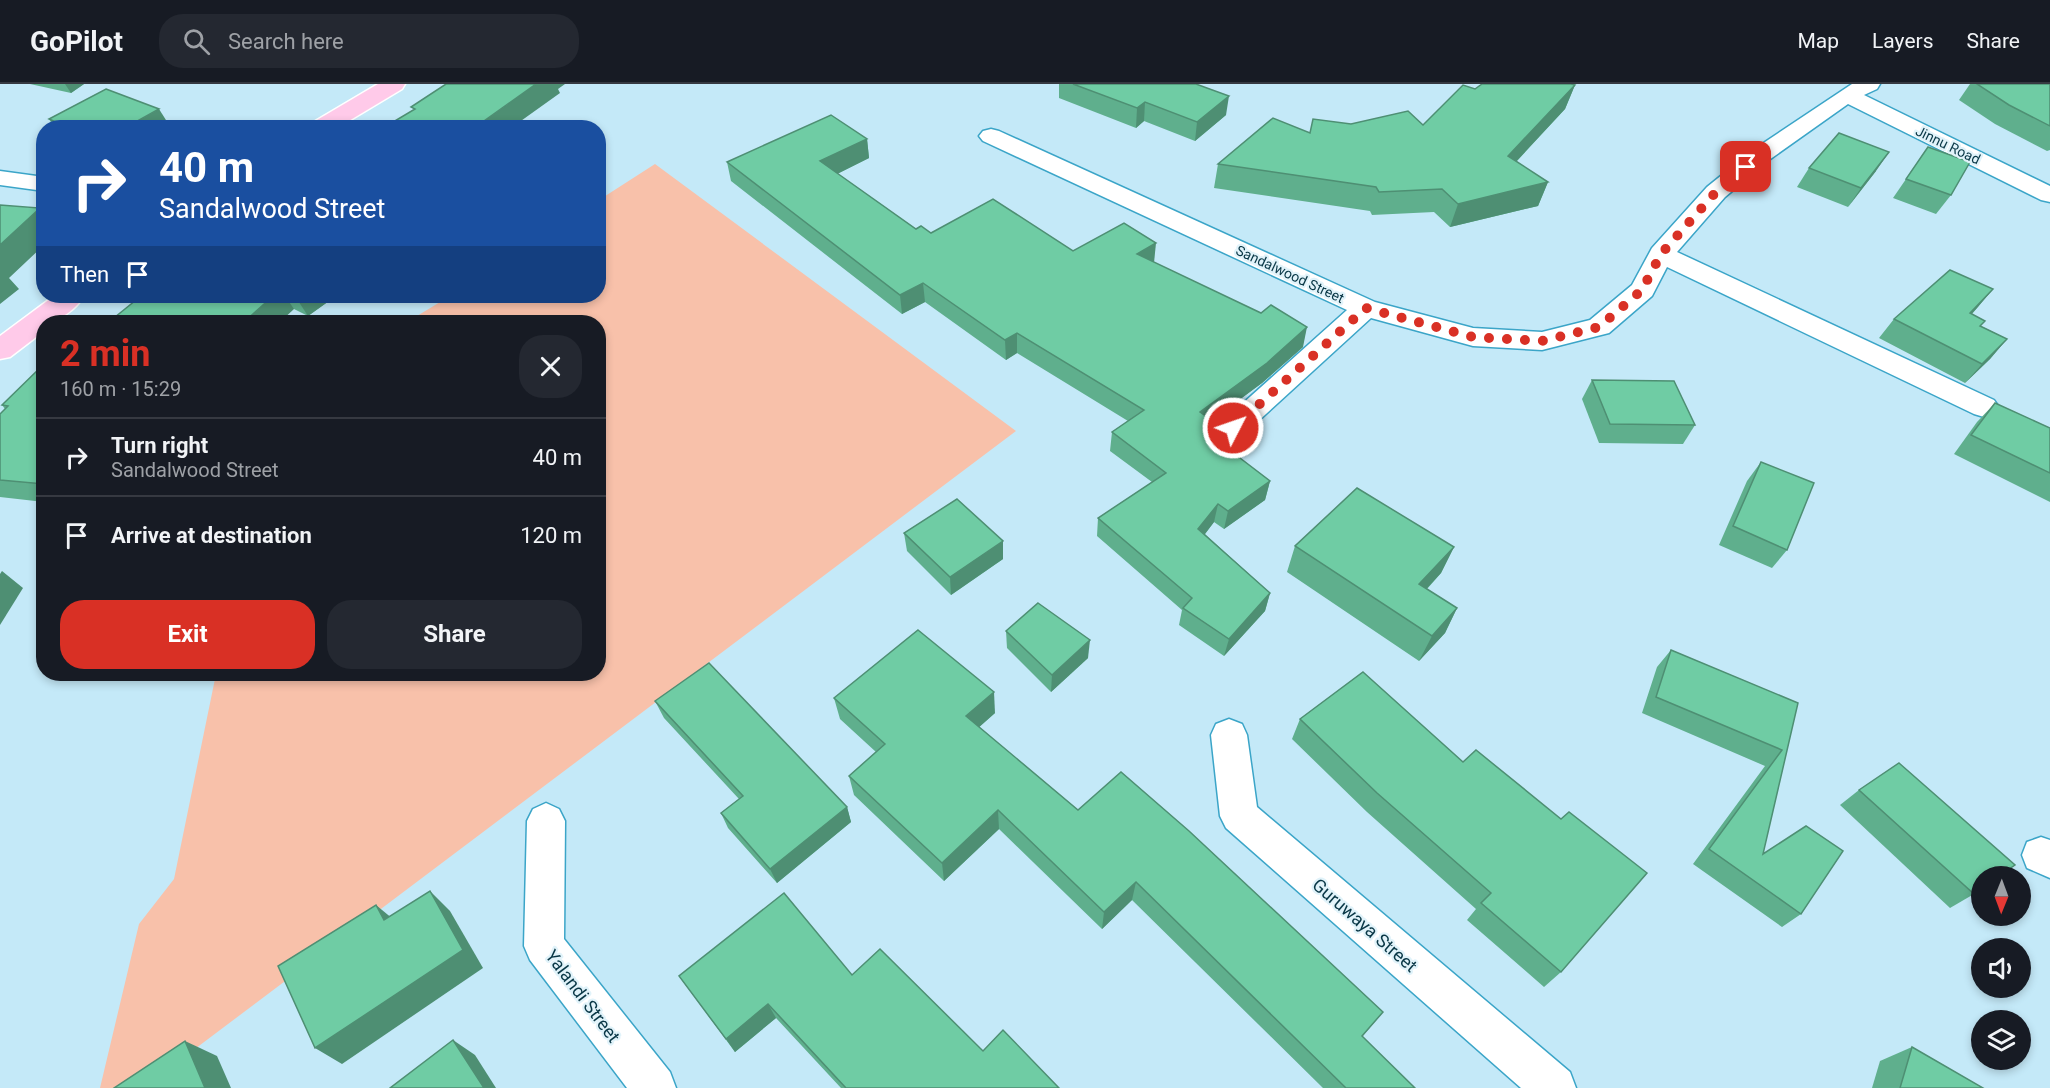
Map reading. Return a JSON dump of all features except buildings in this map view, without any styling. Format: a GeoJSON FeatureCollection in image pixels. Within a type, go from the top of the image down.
{"type":"FeatureCollection","features":[{"type":"Feature","properties":{"kind":"main road"},"geometry":{"type":"LineString","coordinates":[[333,120],[394,84]]}},
{"type":"Feature","properties":{"kind":"main road"},"geometry":{"type":"LineString","coordinates":[[46,315],[62,303]]}},
{"type":"Feature","properties":{"kind":"main road"},"geometry":{"type":"LineString","coordinates":[[0,350],[36,323]]}},
{"type":"Feature","properties":{"kind":"street","name":"Jinnu Road"},"geometry":{"type":"LineString","coordinates":[[1858,89],[2050,195]]}},
{"type":"Feature","properties":{"kind":"street","name":"Sandalwood Street"},"geometry":{"type":"LineString","coordinates":[[991,136],[1366,308],[1473,337],[1542,341],[1599,327],[1642,290],[1661,254],[1716,192],[1761,155],[1858,89]]}},
{"type":"Feature","properties":{"kind":"street"},"geometry":{"type":"LineString","coordinates":[[0,178],[36,183]]}},
{"type":"Feature","properties":{"kind":"street"},"geometry":{"type":"LineString","coordinates":[[1661,254],[1984,407]]}},
{"type":"Feature","properties":{"kind":"street"},"geometry":{"type":"LineString","coordinates":[[1233,428],[1366,308]]}},
{"type":"Feature","properties":{"kind":"street","name":"Guruwaya Street"},"geometry":{"type":"LineString","coordinates":[[1229,735],[1239,816],[1554,1088]]}},
{"type":"Feature","properties":{"kind":"street","name":"Yalandi Street"},"geometry":{"type":"LineString","coordinates":[[546,821],[544,946],[654,1088]]}},
{"type":"Feature","properties":{"kind":"shaded area"},"geometry":{"type":"Polygon","coordinates":[[[655,164],[1016,431],[143,1088],[100,1088],[139,924],[174,879],[215,681],[606,681],[606,315],[419,315],[438,303],[606,303],[606,196],[655,164]]]}},
{"type":"Feature","properties":{"kind":"route"},"geometry":{"type":"LineString","coordinates":[[1233,428],[1366,308],[1473,337],[1542,341],[1599,327],[1642,290],[1661,254],[1716,192],[1746,167]]}}]}
